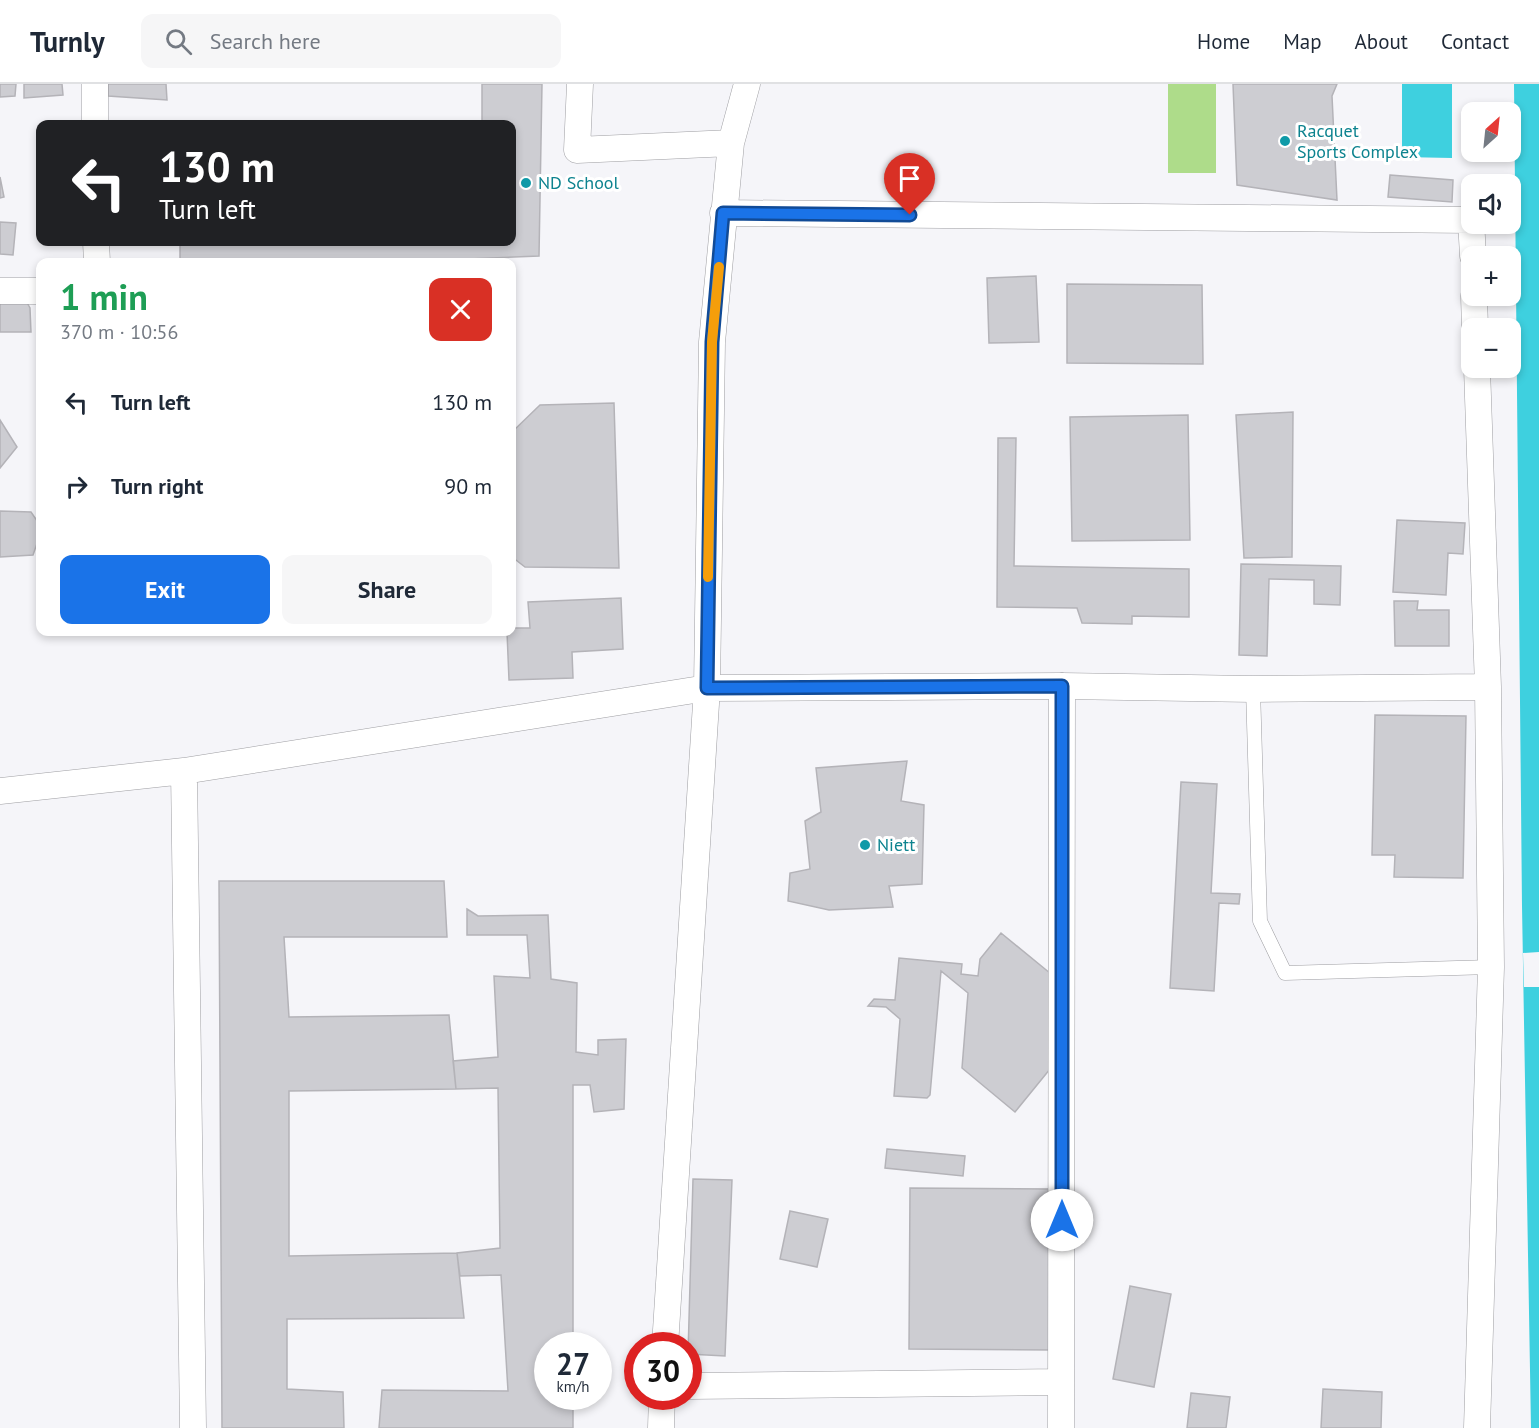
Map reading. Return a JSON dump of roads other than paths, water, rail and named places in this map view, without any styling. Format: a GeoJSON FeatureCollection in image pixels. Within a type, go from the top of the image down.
{"type":"FeatureCollection","features":[{"type":"Feature","properties":{"kind":"street"},"geometry":{"type":"LineString","coordinates":[[95,84],[95,120]]}},
{"type":"Feature","properties":{"kind":"street"},"geometry":{"type":"LineString","coordinates":[[580,84],[577,150],[731,143]]}},
{"type":"Feature","properties":{"kind":"street"},"geometry":{"type":"LineString","coordinates":[[666,1332],[707,688],[712,342],[731,143],[747,84]]}},
{"type":"Feature","properties":{"kind":"street"},"geometry":{"type":"LineString","coordinates":[[723,213],[1471,220],[1472,246]]}},
{"type":"Feature","properties":{"kind":"street"},"geometry":{"type":"LineString","coordinates":[[0,291],[36,291]]}},
{"type":"Feature","properties":{"kind":"street"},"geometry":{"type":"LineString","coordinates":[[1476,378],[1488,687],[1491,967],[1478,1428]]}},
{"type":"Feature","properties":{"kind":"street"},"geometry":{"type":"LineString","coordinates":[[1061,1428],[1062,686]]}},
{"type":"Feature","properties":{"kind":"street"},"geometry":{"type":"LineString","coordinates":[[0,791],[184,771],[707,688],[1488,687]]}},
{"type":"Feature","properties":{"kind":"street"},"geometry":{"type":"LineString","coordinates":[[184,771],[193,1428]]}},
{"type":"Feature","properties":{"kind":"street"},"geometry":{"type":"LineString","coordinates":[[702,1386],[1061,1383]]}},
{"type":"Feature","properties":{"kind":"street"},"geometry":{"type":"LineString","coordinates":[[661,1428],[662,1410]]}},
{"type":"Feature","properties":{"kind":"lane"},"geometry":{"type":"LineString","coordinates":[[1253,688],[1260,921],[1285,973],[1491,967]]}},
{"type":"Feature","properties":{"kind":"water"},"geometry":{"type":"Polygon","coordinates":[[[1402,84],[1452,84],[1452,158],[1402,157],[1402,84]]]}},
{"type":"Feature","properties":{"kind":"water"},"geometry":{"type":"Polygon","coordinates":[[[1514,84],[1539,84],[1539,1428],[1531,1428],[1522,906],[1517,378],[1521,378],[1521,318],[1516,318],[1516,306],[1521,306],[1521,246],[1516,246],[1515,234],[1521,234],[1521,174],[1515,174],[1515,162],[1521,162],[1521,102],[1514,102],[1514,84]]]}},
{"type":"Feature","properties":{"kind":"place","name":"Racquet Sports Complex"},"geometry":{"type":"Point","coordinates":[1285,141]}},
{"type":"Feature","properties":{"kind":"place","name":"ND School"},"geometry":{"type":"Point","coordinates":[526,183]}},
{"type":"Feature","properties":{"kind":"place","name":"Niett"},"geometry":{"type":"Point","coordinates":[865,845]}}]}
